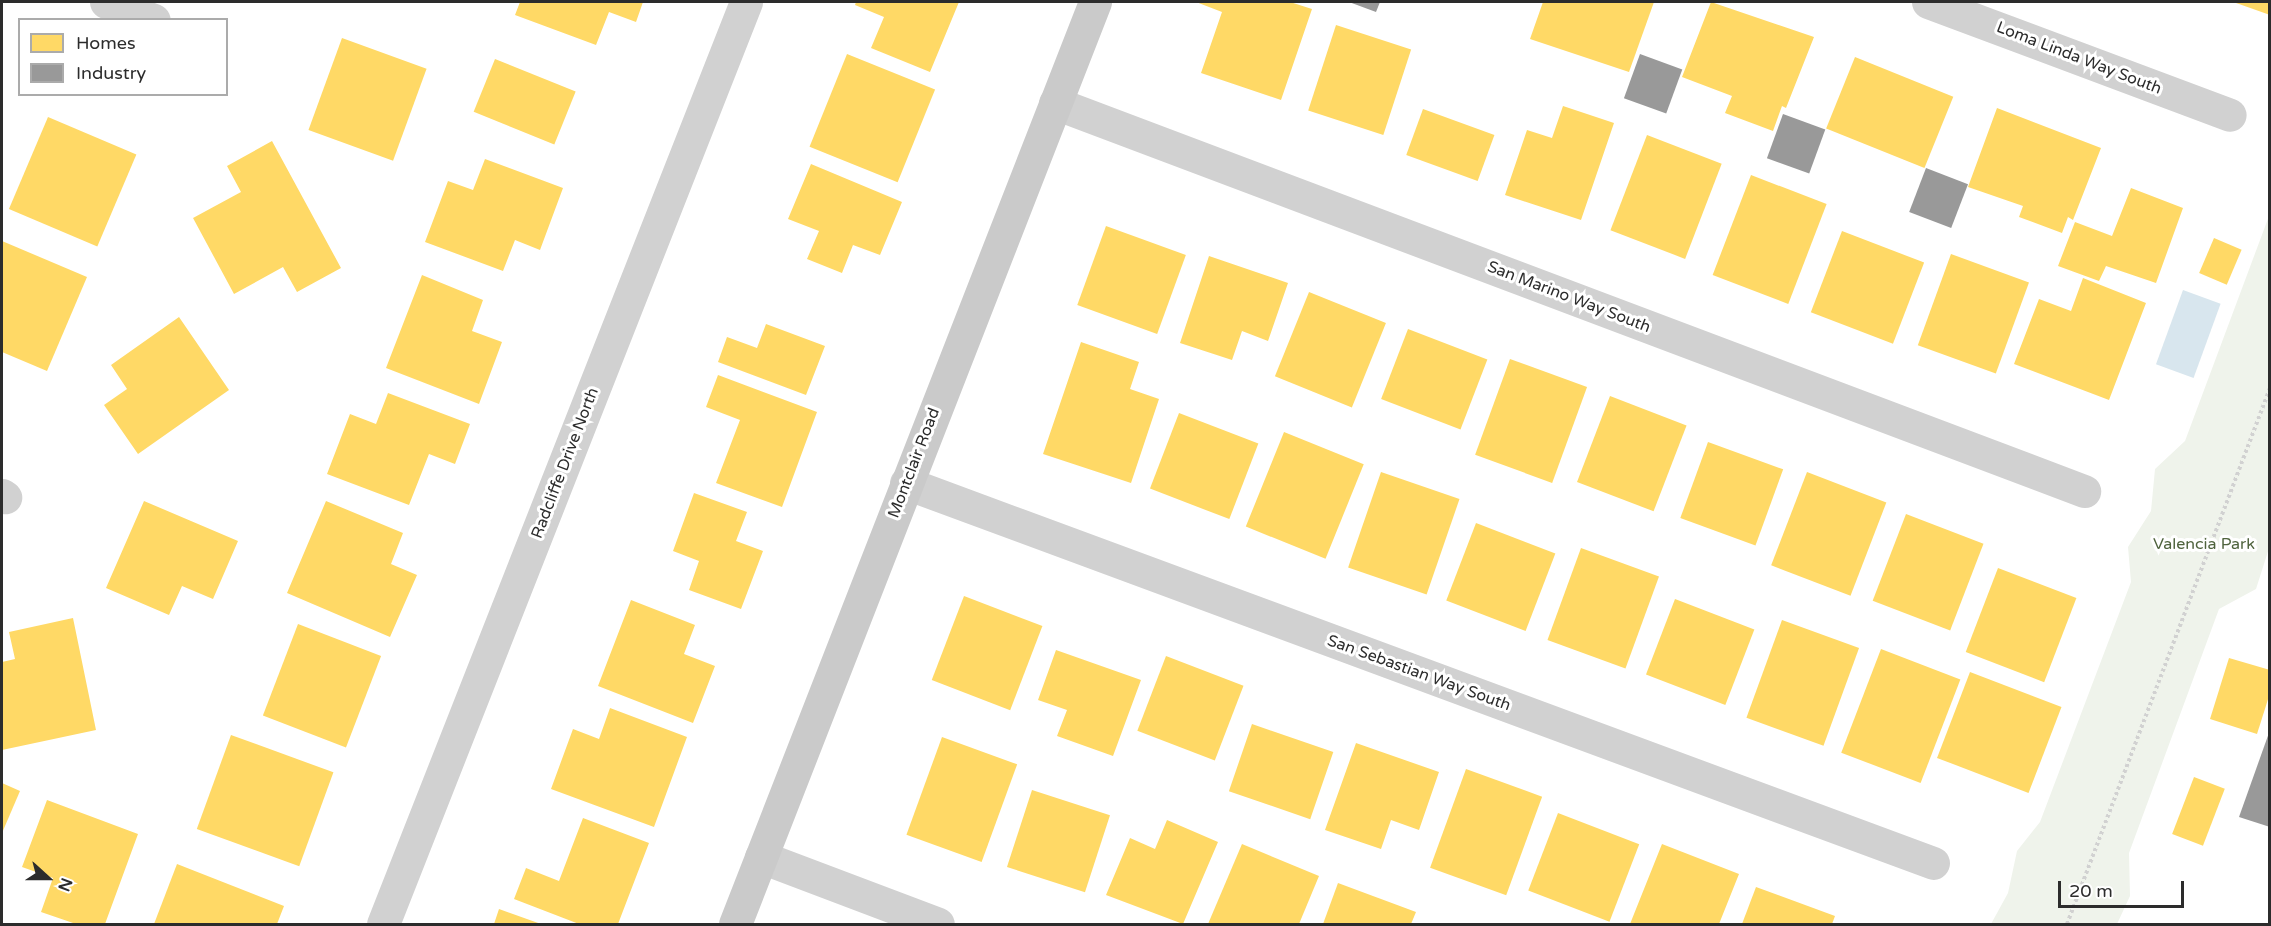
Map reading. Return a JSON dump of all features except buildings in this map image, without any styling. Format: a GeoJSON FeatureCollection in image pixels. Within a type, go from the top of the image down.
{"type":"FeatureCollection","features":[{"type":"Feature","properties":{"kind":"street"},"geometry":{"type":"LineString","coordinates":[[106,2],[149,18]]}},
{"type":"Feature","properties":{"kind":"street","name":"Radcliffe Drive North"},"geometry":{"type":"LineString","coordinates":[[383,924],[746,2]]}},
{"type":"Feature","properties":{"kind":"street","name":"Montclair Road"},"geometry":{"type":"LineString","coordinates":[[735,924],[1095,2]]}},
{"type":"Feature","properties":{"kind":"street","name":"Loma Linda Way South"},"geometry":{"type":"LineString","coordinates":[[1928,2],[2230,115]]}},
{"type":"Feature","properties":{"kind":"street","name":"San Marino Way South"},"geometry":{"type":"LineString","coordinates":[[1055,103],[2084,490]]}},
{"type":"Feature","properties":{"kind":"street","name":"San Sebastian Way South"},"geometry":{"type":"LineString","coordinates":[[906,483],[1933,863]]}},
{"type":"Feature","properties":{"kind":"street"},"geometry":{"type":"LineString","coordinates":[[761,857],[938,924]]}},
{"type":"Feature","properties":{"kind":"path"},"geometry":{"type":"LineString","coordinates":[[2067,924],[2270,388]]}},
{"type":"Feature","properties":{"kind":"green space","name":"Valencia Park"},"geometry":{"type":"Polygon","coordinates":[[[2269,216],[2270,545],[2256,589],[2219,609],[2129,853],[2130,896],[2117,924],[1991,924],[2008,893],[2017,851],[2040,822],[2131,582],[2128,547],[2151,511],[2155,469],[2185,441],[2269,216]]]}},
{"type":"Feature","properties":{"kind":"shaded area"},"geometry":{"type":"Polygon","coordinates":[[[2183,290],[2221,304],[2194,378],[2156,364],[2183,290]]]}}]}
